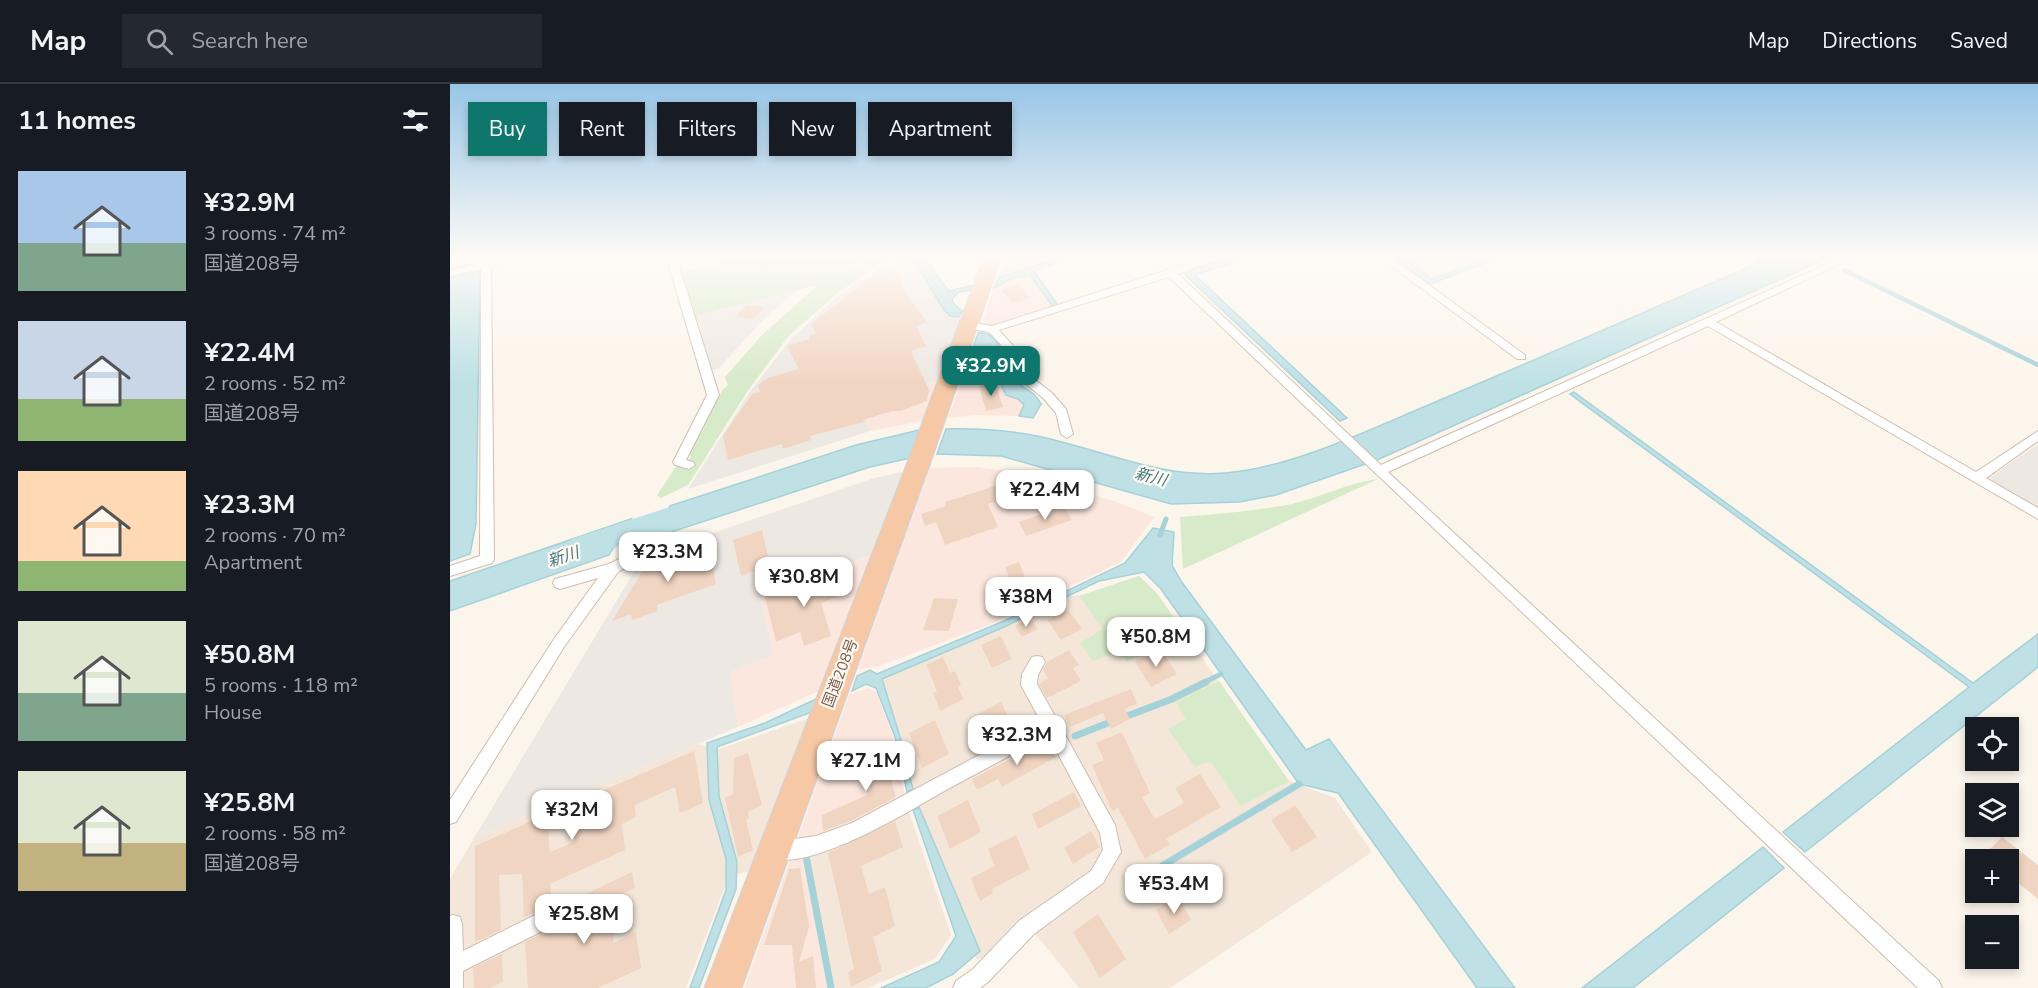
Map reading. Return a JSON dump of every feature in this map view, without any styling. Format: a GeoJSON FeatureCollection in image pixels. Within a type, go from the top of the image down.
{"type":"FeatureCollection","features":[{"type":"Feature","properties":{"kind":"highway","name":"国道208号"},"geometry":{"type":"LineString","coordinates":[[723,988],[918,465],[977,298]]}},
{"type":"Feature","properties":{"kind":"street"},"geometry":{"type":"LineString","coordinates":[[450,571],[487,559],[486,298]]}},
{"type":"Feature","properties":{"kind":"street"},"geometry":{"type":"LineString","coordinates":[[683,298],[713,395],[679,462],[689,465]]}},
{"type":"Feature","properties":{"kind":"street"},"geometry":{"type":"LineString","coordinates":[[967,325],[992,329],[1090,298]]}},
{"type":"Feature","properties":{"kind":"street"},"geometry":{"type":"LineString","coordinates":[[1197,298],[1932,988]]}},
{"type":"Feature","properties":{"kind":"street"},"geometry":{"type":"LineString","coordinates":[[1441,298],[1521,357]]}},
{"type":"Feature","properties":{"kind":"street"},"geometry":{"type":"LineString","coordinates":[[1379,471],[1761,298]]}},
{"type":"Feature","properties":{"kind":"street"},"geometry":{"type":"LineString","coordinates":[[1709,322],[2038,514]]}},
{"type":"Feature","properties":{"kind":"street"},"geometry":{"type":"LineString","coordinates":[[992,329],[1010,348],[1024,377],[1048,396],[1062,412],[1067,434]]}},
{"type":"Feature","properties":{"kind":"street"},"geometry":{"type":"LineString","coordinates":[[1976,478],[2038,435]]}},
{"type":"Feature","properties":{"kind":"street"},"geometry":{"type":"LineString","coordinates":[[560,584],[613,568],[631,558]]}},
{"type":"Feature","properties":{"kind":"street"},"geometry":{"type":"LineString","coordinates":[[450,816],[559,643],[613,568]]}},
{"type":"Feature","properties":{"kind":"street"},"geometry":{"type":"LineString","coordinates":[[963,988],[980,976],[1027,927],[1097,877],[1112,852],[1108,831],[1029,685],[1030,674],[1037,662]]}},
{"type":"Feature","properties":{"kind":"street"},"geometry":{"type":"LineString","coordinates":[[773,851],[790,851],[825,843],[901,807],[1051,725]]}},
{"type":"Feature","properties":{"kind":"street"},"geometry":{"type":"LineString","coordinates":[[453,966],[559,912]]}},
{"type":"Feature","properties":{"kind":"street"},"geometry":{"type":"LineString","coordinates":[[453,924],[453,988]]}},
{"type":"Feature","properties":{"kind":"shaded area"},"geometry":{"type":"Polygon","coordinates":[[[760,298],[788,298],[761,322],[719,368],[710,371],[693,316],[760,298]]]}},
{"type":"Feature","properties":{"kind":"shaded area"},"geometry":{"type":"Polygon","coordinates":[[[835,298],[936,298],[947,316],[961,319],[938,381],[860,404],[870,431],[688,489],[749,393],[791,339],[835,298]]]}},
{"type":"Feature","properties":{"kind":"shaded area"},"geometry":{"type":"Polygon","coordinates":[[[991,298],[1047,298],[1053,307],[994,325],[986,325],[983,321],[991,298]]]}},
{"type":"Feature","properties":{"kind":"shaded area"},"geometry":{"type":"Polygon","coordinates":[[[974,345],[990,352],[997,362],[998,382],[1006,395],[1019,399],[1024,405],[1019,416],[977,415],[948,418],[974,345]]]}},
{"type":"Feature","properties":{"kind":"shaded area"},"geometry":{"type":"Polygon","coordinates":[[[938,381],[923,421],[870,431],[860,404],[938,381]]]}},
{"type":"Feature","properties":{"kind":"shaded area"},"geometry":{"type":"Polygon","coordinates":[[[2038,444],[2038,511],[1986,480],[2038,444]]]}},
{"type":"Feature","properties":{"kind":"shaded area"},"geometry":{"type":"Polygon","coordinates":[[[977,467],[1015,472],[1114,501],[1154,517],[1121,562],[986,626],[876,667],[858,669],[930,468],[977,467]]]}},
{"type":"Feature","properties":{"kind":"shaded area"},"geometry":{"type":"Polygon","coordinates":[[[903,472],[871,555],[760,596],[774,654],[730,672],[738,727],[474,838],[643,557],[874,478],[903,472]]]}},
{"type":"Feature","properties":{"kind":"shaded area"},"geometry":{"type":"Polygon","coordinates":[[[871,555],[819,691],[738,727],[729,672],[774,654],[760,596],[871,555]]]}},
{"type":"Feature","properties":{"kind":"shaded area"},"geometry":{"type":"Polygon","coordinates":[[[1139,576],[1157,594],[1289,781],[1335,798],[1372,852],[1170,988],[1079,988],[1034,932],[977,960],[919,811],[878,680],[1065,595],[1079,596],[1139,576]]]}},
{"type":"Feature","properties":{"kind":"shaded area"},"geometry":{"type":"Polygon","coordinates":[[[868,688],[876,692],[893,737],[908,809],[804,855],[829,988],[744,988],[849,695],[868,688]]]}},
{"type":"Feature","properties":{"kind":"shaded area"},"geometry":{"type":"Polygon","coordinates":[[[809,718],[750,871],[729,876],[686,988],[450,988],[450,879],[474,838],[698,744],[719,749],[809,718]]]}},
{"type":"Feature","properties":{"kind":"shaded area"},"geometry":{"type":"Polygon","coordinates":[[[908,809],[951,935],[935,959],[868,988],[829,988],[804,855],[908,809]]]}},
{"type":"Feature","properties":{"kind":"green space"},"geometry":{"type":"Polygon","coordinates":[[[688,298],[765,298],[693,316],[688,298]]]}},
{"type":"Feature","properties":{"kind":"green space"},"geometry":{"type":"Polygon","coordinates":[[[803,298],[831,298],[787,338],[747,392],[688,485],[661,498],[657,495],[675,468],[691,458],[689,452],[722,391],[728,385],[725,377],[762,335],[803,298]]]}},
{"type":"Feature","properties":{"kind":"green space"},"geometry":{"type":"Polygon","coordinates":[[[1378,479],[1183,569],[1180,517],[1292,504],[1378,479]]]}},
{"type":"Feature","properties":{"kind":"green space"},"geometry":{"type":"Polygon","coordinates":[[[1139,576],[1157,594],[1183,630],[1127,662],[1120,651],[1093,661],[1080,643],[1103,629],[1079,596],[1139,576]]]}},
{"type":"Feature","properties":{"kind":"green space"},"geometry":{"type":"Polygon","coordinates":[[[1219,681],[1289,781],[1241,806],[1210,761],[1195,767],[1168,729],[1186,719],[1176,702],[1219,681]]]}},
{"type":"Feature","properties":{"kind":"water"},"geometry":{"type":"Polygon","coordinates":[[[450,298],[480,298],[476,524],[470,554],[450,561],[450,298]]]}},
{"type":"Feature","properties":{"kind":"water"},"geometry":{"type":"Polygon","coordinates":[[[937,298],[953,298],[954,304],[962,311],[959,317],[950,316],[937,298]]]}},
{"type":"Feature","properties":{"kind":"water"},"geometry":{"type":"Polygon","coordinates":[[[1047,298],[1053,298],[1057,304],[1053,307],[1047,298]]]}},
{"type":"Feature","properties":{"kind":"water"},"geometry":{"type":"Polygon","coordinates":[[[1210,298],[1220,298],[1347,418],[1340,421],[1210,298]]]}},
{"type":"Feature","properties":{"kind":"water"},"geometry":{"type":"Polygon","coordinates":[[[1677,298],[1738,298],[1377,460],[1276,495],[1239,502],[1171,504],[1001,456],[937,454],[946,429],[976,429],[1033,435],[1142,465],[1183,472],[1204,474],[1250,470],[1301,456],[1353,437],[1677,298]]]}},
{"type":"Feature","properties":{"kind":"water"},"geometry":{"type":"Polygon","coordinates":[[[978,333],[993,338],[1017,382],[1038,399],[1041,404],[1033,418],[1019,416],[1024,405],[1018,399],[1006,395],[1001,386],[995,361],[991,355],[974,345],[978,333]]]}},
{"type":"Feature","properties":{"kind":"water"},"geometry":{"type":"Polygon","coordinates":[[[1574,392],[1973,683],[2038,634],[2038,667],[1975,717],[1965,717],[1965,725],[1805,852],[1783,832],[1969,687],[1570,394],[1574,392]]]}},
{"type":"Feature","properties":{"kind":"water"},"geometry":{"type":"Polygon","coordinates":[[[919,430],[910,458],[870,467],[650,539],[670,506],[856,445],[919,430]]]}},
{"type":"Feature","properties":{"kind":"water"},"geometry":{"type":"Polygon","coordinates":[[[631,519],[609,555],[450,611],[450,581],[631,519]]]}},
{"type":"Feature","properties":{"kind":"water"},"geometry":{"type":"Polygon","coordinates":[[[1153,528],[1174,532],[1172,565],[1181,581],[1306,750],[1329,739],[1515,988],[1477,988],[1338,793],[1299,784],[1161,589],[1144,572],[1099,581],[1004,627],[882,679],[913,789],[907,792],[895,737],[876,688],[866,684],[852,691],[857,676],[870,670],[877,674],[1004,621],[1125,563],[1153,528]]]}},
{"type":"Feature","properties":{"kind":"water"},"geometry":{"type":"Polygon","coordinates":[[[818,698],[812,712],[717,747],[719,796],[737,862],[736,889],[699,988],[690,988],[726,890],[726,859],[709,800],[707,743],[765,723],[818,698]]]}},
{"type":"Feature","properties":{"kind":"water"},"geometry":{"type":"Polygon","coordinates":[[[919,807],[980,951],[953,974],[926,988],[881,988],[939,962],[956,936],[913,810],[919,807]]]}},
{"type":"Feature","properties":{"kind":"water"},"geometry":{"type":"Polygon","coordinates":[[[1763,847],[1784,868],[1633,988],[1582,988],[1763,847]]]}},
{"type":"Feature","properties":{"kind":"building"},"geometry":{"type":"Polygon","coordinates":[[[845,298],[910,298],[927,322],[916,326],[926,346],[911,351],[929,390],[927,401],[901,411],[892,411],[863,420],[864,422],[810,436],[811,440],[783,449],[782,444],[728,460],[723,436],[752,394],[760,392],[758,385],[768,378],[799,369],[787,346],[810,339],[809,336],[816,333],[811,324],[845,298]]]}},
{"type":"Feature","properties":{"kind":"building"},"geometry":{"type":"Polygon","coordinates":[[[1008,298],[1029,298],[1012,303],[1008,298]]]}},
{"type":"Feature","properties":{"kind":"building"},"geometry":{"type":"Polygon","coordinates":[[[747,305],[765,307],[753,319],[735,317],[747,305]]]}},
{"type":"Feature","properties":{"kind":"building"},"geometry":{"type":"Polygon","coordinates":[[[995,382],[1003,407],[986,411],[979,386],[995,382]]]}},
{"type":"Feature","properties":{"kind":"building"},"geometry":{"type":"Polygon","coordinates":[[[995,486],[1001,500],[988,504],[998,527],[945,545],[936,522],[925,526],[921,514],[946,506],[945,502],[995,486]]]}},
{"type":"Feature","properties":{"kind":"building"},"geometry":{"type":"Polygon","coordinates":[[[1064,506],[1072,520],[1026,536],[1019,522],[1064,506]]]}},
{"type":"Feature","properties":{"kind":"building"},"geometry":{"type":"Polygon","coordinates":[[[762,530],[770,565],[741,576],[733,540],[762,530]]]}},
{"type":"Feature","properties":{"kind":"building"},"geometry":{"type":"Polygon","coordinates":[[[709,547],[716,584],[657,605],[658,611],[632,620],[631,614],[612,621],[649,561],[671,554],[672,560],[709,547]]]}},
{"type":"Feature","properties":{"kind":"building"},"geometry":{"type":"Polygon","coordinates":[[[1019,562],[1027,582],[1013,586],[1005,567],[1019,562]]]}},
{"type":"Feature","properties":{"kind":"building"},"geometry":{"type":"Polygon","coordinates":[[[839,570],[847,593],[821,603],[831,636],[804,646],[800,632],[776,642],[765,597],[839,570]]]}},
{"type":"Feature","properties":{"kind":"building"},"geometry":{"type":"Polygon","coordinates":[[[934,598],[958,599],[949,631],[923,630],[934,598]]]}},
{"type":"Feature","properties":{"kind":"building"},"geometry":{"type":"Polygon","coordinates":[[[1068,609],[1082,629],[1061,640],[1047,620],[1068,609]]]}},
{"type":"Feature","properties":{"kind":"building"},"geometry":{"type":"Polygon","coordinates":[[[1030,618],[1038,629],[1022,637],[1015,626],[1030,618]]]}},
{"type":"Feature","properties":{"kind":"building"},"geometry":{"type":"Polygon","coordinates":[[[1001,636],[1012,659],[992,668],[981,645],[1001,636]]]}},
{"type":"Feature","properties":{"kind":"building"},"geometry":{"type":"Polygon","coordinates":[[[1161,649],[1177,674],[1151,687],[1135,662],[1161,649]]]}},
{"type":"Feature","properties":{"kind":"building"},"geometry":{"type":"Polygon","coordinates":[[[1069,650],[1079,665],[1073,668],[1081,681],[1047,698],[1039,684],[1048,678],[1043,670],[1047,662],[1069,650]]]}},
{"type":"Feature","properties":{"kind":"building"},"geometry":{"type":"Polygon","coordinates":[[[943,657],[950,673],[955,671],[961,685],[958,687],[964,699],[940,711],[933,693],[937,692],[926,665],[943,657]]]}},
{"type":"Feature","properties":{"kind":"building"},"geometry":{"type":"Polygon","coordinates":[[[1131,689],[1137,704],[1125,709],[1130,719],[1111,729],[1103,713],[1070,727],[1064,715],[1131,689]]]}},
{"type":"Feature","properties":{"kind":"building"},"geometry":{"type":"Polygon","coordinates":[[[1001,702],[1009,718],[999,723],[1006,738],[978,753],[973,743],[981,739],[972,717],[1001,702]]]}},
{"type":"Feature","properties":{"kind":"building"},"geometry":{"type":"Polygon","coordinates":[[[935,720],[949,754],[922,768],[909,733],[935,720]]]}},
{"type":"Feature","properties":{"kind":"building"},"geometry":{"type":"Polygon","coordinates":[[[1122,732],[1150,793],[1142,797],[1155,819],[1184,803],[1175,788],[1200,774],[1221,807],[1166,839],[1170,844],[1145,859],[1118,808],[1112,811],[1092,765],[1104,760],[1096,743],[1122,732]]]}},
{"type":"Feature","properties":{"kind":"building"},"geometry":{"type":"Polygon","coordinates":[[[1047,740],[1056,757],[1002,787],[998,779],[977,790],[972,779],[1047,740]]]}},
{"type":"Feature","properties":{"kind":"building"},"geometry":{"type":"Polygon","coordinates":[[[886,749],[895,779],[891,780],[896,797],[851,821],[823,831],[822,815],[867,795],[866,790],[870,788],[862,759],[886,749]]]}},
{"type":"Feature","properties":{"kind":"building"},"geometry":{"type":"Polygon","coordinates":[[[694,751],[703,803],[680,813],[675,787],[635,805],[636,817],[622,824],[625,850],[550,884],[552,904],[524,918],[522,874],[499,875],[501,930],[475,942],[475,846],[547,814],[550,852],[574,842],[572,804],[694,751]]]}},
{"type":"Feature","properties":{"kind":"building"},"geometry":{"type":"Polygon","coordinates":[[[748,753],[762,805],[748,812],[749,819],[746,820],[753,850],[738,857],[725,798],[733,794],[734,758],[748,753]]]}},
{"type":"Feature","properties":{"kind":"building"},"geometry":{"type":"Polygon","coordinates":[[[1074,792],[1081,806],[1038,829],[1032,814],[1074,792]]]}},
{"type":"Feature","properties":{"kind":"building"},"geometry":{"type":"Polygon","coordinates":[[[968,800],[981,832],[950,849],[937,816],[968,800]]]}},
{"type":"Feature","properties":{"kind":"building"},"geometry":{"type":"Polygon","coordinates":[[[1295,805],[1317,837],[1292,852],[1271,820],[1295,805]]]}},
{"type":"Feature","properties":{"kind":"building"},"geometry":{"type":"Polygon","coordinates":[[[895,821],[903,847],[861,866],[869,894],[885,887],[895,926],[873,937],[882,971],[851,987],[848,972],[854,969],[828,853],[895,821]]]}},
{"type":"Feature","properties":{"kind":"building"},"geometry":{"type":"Polygon","coordinates":[[[1091,831],[1100,847],[1073,864],[1064,848],[1091,831]]]}},
{"type":"Feature","properties":{"kind":"building"},"geometry":{"type":"Polygon","coordinates":[[[1016,835],[1030,869],[992,889],[993,893],[980,901],[971,878],[995,866],[988,849],[1016,835]]]}},
{"type":"Feature","properties":{"kind":"building"},"geometry":{"type":"Polygon","coordinates":[[[2002,837],[2017,849],[1990,849],[2002,837]]]}},
{"type":"Feature","properties":{"kind":"building"},"geometry":{"type":"Polygon","coordinates":[[[2019,850],[2038,865],[2038,899],[2019,884],[2019,850]]]}},
{"type":"Feature","properties":{"kind":"building"},"geometry":{"type":"Polygon","coordinates":[[[800,868],[809,927],[799,962],[813,956],[816,988],[796,988],[792,945],[764,945],[789,869],[800,868]]]}},
{"type":"Feature","properties":{"kind":"building"},"geometry":{"type":"Polygon","coordinates":[[[632,872],[635,888],[608,901],[614,943],[636,932],[641,968],[598,988],[528,988],[525,942],[567,921],[570,913],[567,903],[632,872]]]}},
{"type":"Feature","properties":{"kind":"building"},"geometry":{"type":"Polygon","coordinates":[[[1178,896],[1191,920],[1169,934],[1156,910],[1178,896]]]}},
{"type":"Feature","properties":{"kind":"building"},"geometry":{"type":"Polygon","coordinates":[[[1098,914],[1126,959],[1100,978],[1073,932],[1098,914]]]}},
{"type":"Feature","properties":{"kind":"building"},"geometry":{"type":"Polygon","coordinates":[[[502,954],[503,982],[490,988],[474,988],[473,968],[502,954]]]}},
{"type":"Feature","properties":{"kind":"waterway"},"geometry":{"type":"LineString","coordinates":[[1902,298],[2038,365]]}},
{"type":"Feature","properties":{"kind":"waterway","name":"新川"},"geometry":{"type":"LineString","coordinates":[[583,547],[700,508]]}},
{"type":"Feature","properties":{"kind":"waterway"},"geometry":{"type":"LineString","coordinates":[[1160,535],[1166,519]]}},
{"type":"Feature","properties":{"kind":"waterway"},"geometry":{"type":"LineString","coordinates":[[1203,683],[1221,674]]}},
{"type":"Feature","properties":{"kind":"waterway"},"geometry":{"type":"LineString","coordinates":[[1122,718],[1172,699],[1206,682]]}},
{"type":"Feature","properties":{"kind":"waterway"},"geometry":{"type":"LineString","coordinates":[[1075,736],[1113,721]]}},
{"type":"Feature","properties":{"kind":"waterway"},"geometry":{"type":"LineString","coordinates":[[1162,866],[1299,784]]}},
{"type":"Feature","properties":{"kind":"waterway"},"geometry":{"type":"LineString","coordinates":[[806,856],[831,988]]}}]}
